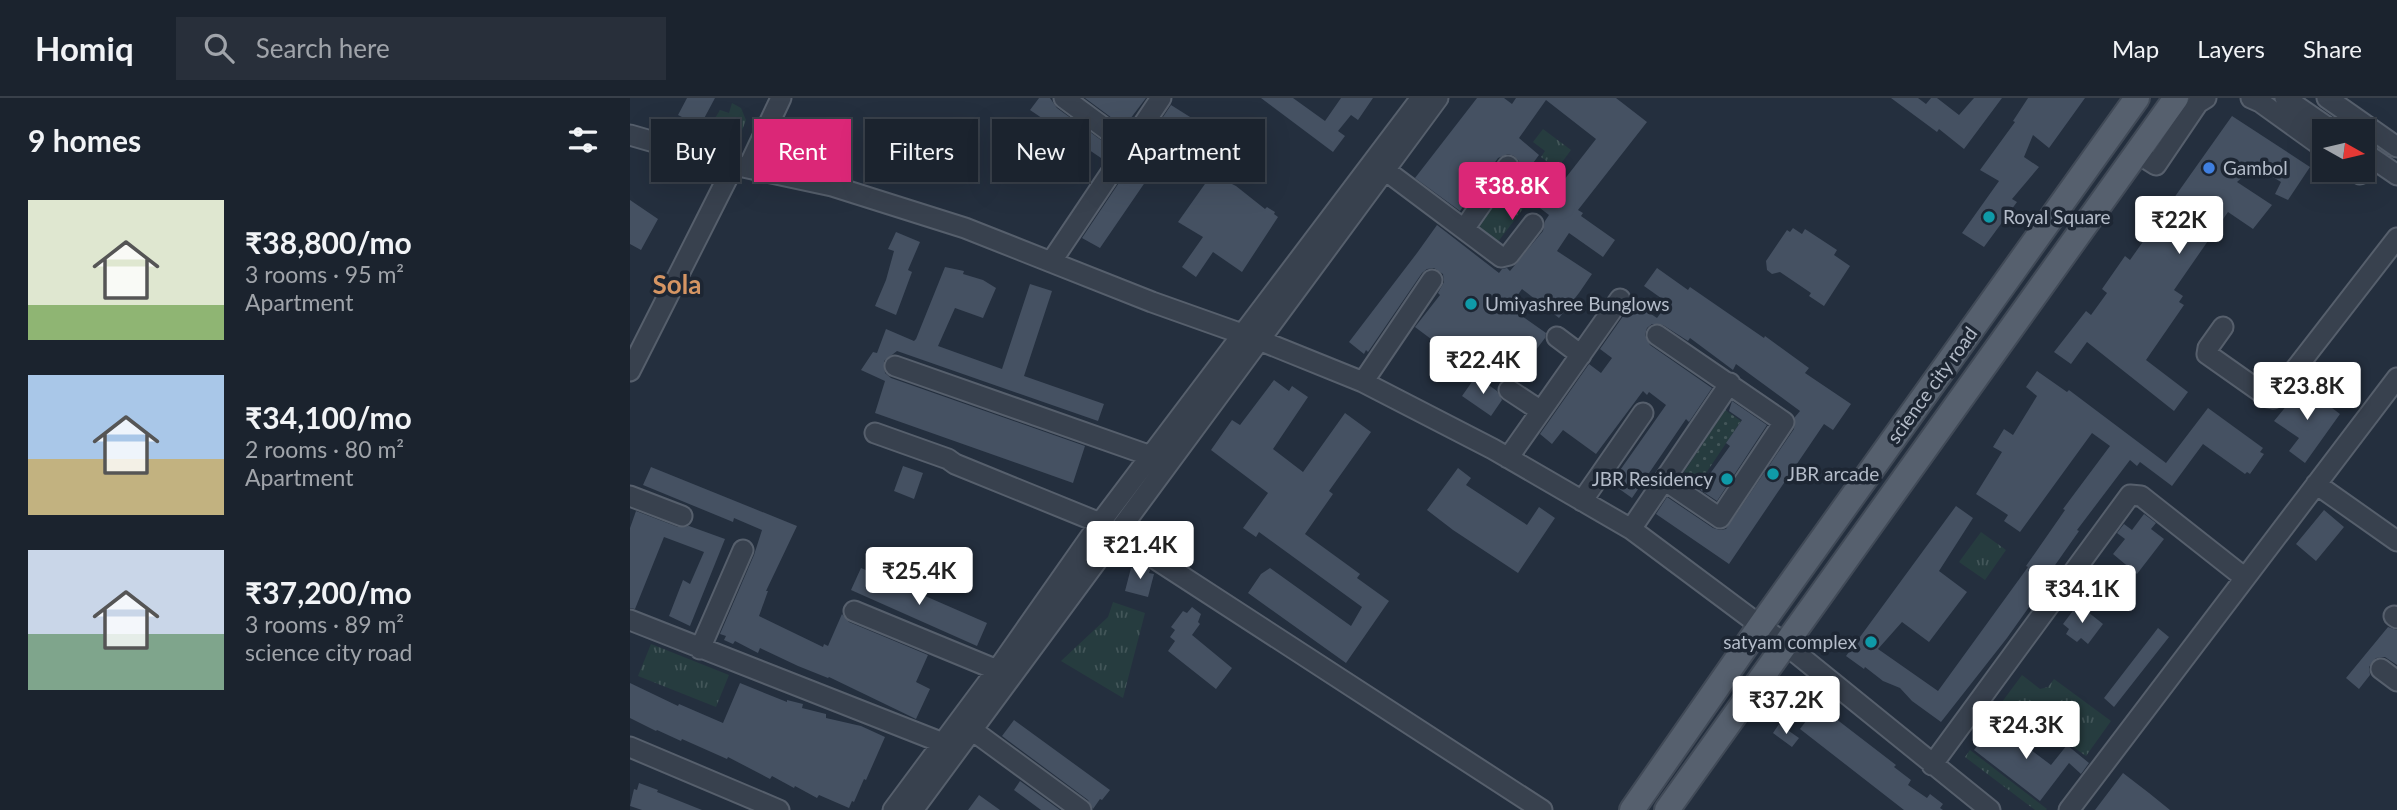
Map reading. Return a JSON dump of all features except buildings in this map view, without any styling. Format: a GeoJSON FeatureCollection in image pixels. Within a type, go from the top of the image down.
{"type":"FeatureCollection","features":[{"type":"Feature","properties":{"kind":"main road","name":"science city road"},"geometry":{"type":"LineString","coordinates":[[1632,810],[2137,98]]}},
{"type":"Feature","properties":{"kind":"main road"},"geometry":{"type":"LineString","coordinates":[[1667,810],[2176,98]]}},
{"type":"Feature","properties":{"kind":"street"},"geometry":{"type":"LineString","coordinates":[[630,371],[781,98]]}},
{"type":"Feature","properties":{"kind":"street"},"geometry":{"type":"LineString","coordinates":[[1065,98],[1103,126]]}},
{"type":"Feature","properties":{"kind":"street"},"geometry":{"type":"LineString","coordinates":[[1147,119],[1161,98]]}},
{"type":"Feature","properties":{"kind":"street"},"geometry":{"type":"LineString","coordinates":[[893,810],[1250,338],[1421,98]]}},
{"type":"Feature","properties":{"kind":"street"},"geometry":{"type":"LineString","coordinates":[[913,810],[972,730],[1108,528],[1150,456],[1250,338],[1385,170],[1438,98]]}},
{"type":"Feature","properties":{"kind":"street"},"geometry":{"type":"LineString","coordinates":[[2137,153],[2155,165],[2198,103],[2206,98]]}},
{"type":"Feature","properties":{"kind":"street"},"geometry":{"type":"LineString","coordinates":[[2250,98],[2260,102],[2312,139]]}},
{"type":"Feature","properties":{"kind":"street"},"geometry":{"type":"LineString","coordinates":[[2285,98],[2316,119]]}},
{"type":"Feature","properties":{"kind":"street"},"geometry":{"type":"LineString","coordinates":[[2327,98],[2397,147]]}},
{"type":"Feature","properties":{"kind":"street"},"geometry":{"type":"LineString","coordinates":[[630,135],[741,167],[832,186],[965,228],[1363,382],[1508,458],[1631,529],[1785,644],[1990,810]]}},
{"type":"Feature","properties":{"kind":"street"},"geometry":{"type":"LineString","coordinates":[[2375,160],[2397,175]]}},
{"type":"Feature","properties":{"kind":"street"},"geometry":{"type":"LineString","coordinates":[[1464,229],[1508,166]]}},
{"type":"Feature","properties":{"kind":"street"},"geometry":{"type":"LineString","coordinates":[[1385,170],[1501,257],[1505,257],[1533,224]]}},
{"type":"Feature","properties":{"kind":"street"},"geometry":{"type":"LineString","coordinates":[[1051,262],[1105,182]]}},
{"type":"Feature","properties":{"kind":"street"},"geometry":{"type":"LineString","coordinates":[[2223,327],[2208,348],[2207,354],[2273,398],[2397,238]]}},
{"type":"Feature","properties":{"kind":"street"},"geometry":{"type":"LineString","coordinates":[[1363,382],[1432,280]]}},
{"type":"Feature","properties":{"kind":"street"},"geometry":{"type":"LineString","coordinates":[[1508,458],[1620,299]]}},
{"type":"Feature","properties":{"kind":"street"},"geometry":{"type":"LineString","coordinates":[[1657,335],[1784,422],[1720,518],[1664,480]]}},
{"type":"Feature","properties":{"kind":"street"},"geometry":{"type":"LineString","coordinates":[[1557,337],[1581,355]]}},
{"type":"Feature","properties":{"kind":"street"},"geometry":{"type":"LineString","coordinates":[[895,366],[1150,456]]}},
{"type":"Feature","properties":{"kind":"street"},"geometry":{"type":"LineString","coordinates":[[2069,810],[2397,378]]}},
{"type":"Feature","properties":{"kind":"street"},"geometry":{"type":"LineString","coordinates":[[1631,529],[1730,383]]}},
{"type":"Feature","properties":{"kind":"street"},"geometry":{"type":"LineString","coordinates":[[1510,390],[1541,411]]}},
{"type":"Feature","properties":{"kind":"street"},"geometry":{"type":"LineString","coordinates":[[1582,501],[1643,414]]}},
{"type":"Feature","properties":{"kind":"street"},"geometry":{"type":"LineString","coordinates":[[875,433],[948,459],[1108,528],[1542,810]]}},
{"type":"Feature","properties":{"kind":"street"},"geometry":{"type":"LineString","coordinates":[[2316,484],[2397,541]]}},
{"type":"Feature","properties":{"kind":"street"},"geometry":{"type":"LineString","coordinates":[[1932,765],[2130,495],[2141,496],[2245,579]]}},
{"type":"Feature","properties":{"kind":"street"},"geometry":{"type":"LineString","coordinates":[[630,496],[682,516]]}},
{"type":"Feature","properties":{"kind":"street"},"geometry":{"type":"LineString","coordinates":[[700,649],[743,550]]}},
{"type":"Feature","properties":{"kind":"street"},"geometry":{"type":"LineString","coordinates":[[854,611],[997,670]]}},
{"type":"Feature","properties":{"kind":"street"},"geometry":{"type":"LineString","coordinates":[[630,620],[943,743]]}},
{"type":"Feature","properties":{"kind":"street"},"geometry":{"type":"LineString","coordinates":[[2381,669],[2397,681]]}},
{"type":"Feature","properties":{"kind":"street"},"geometry":{"type":"LineString","coordinates":[[972,730],[1081,810]]}},
{"type":"Feature","properties":{"kind":"street"},"geometry":{"type":"LineString","coordinates":[[630,747],[779,810]]}},
{"type":"Feature","properties":{"kind":"green space"},"geometry":{"type":"Polygon","coordinates":[[[732,103],[741,108],[746,120],[741,133],[740,119],[714,119],[720,110],[729,113],[732,103]]]}},
{"type":"Feature","properties":{"kind":"green space"},"geometry":{"type":"Polygon","coordinates":[[[1543,129],[1571,150],[1557,169],[1541,157],[1545,151],[1533,142],[1543,129]]]}},
{"type":"Feature","properties":{"kind":"green space"},"geometry":{"type":"Polygon","coordinates":[[[1503,187],[1526,205],[1497,243],[1474,225],[1503,187]]]}},
{"type":"Feature","properties":{"kind":"green space"},"geometry":{"type":"Polygon","coordinates":[[[1725,410],[1741,421],[1696,488],[1680,478],[1725,410]]]}},
{"type":"Feature","properties":{"kind":"green space"},"geometry":{"type":"Polygon","coordinates":[[[1981,532],[2006,550],[1985,580],[1959,562],[1981,532]]]}},
{"type":"Feature","properties":{"kind":"green space"},"geometry":{"type":"Polygon","coordinates":[[[1113,602],[1145,613],[1123,698],[1061,661],[1108,617],[1113,602]]]}},
{"type":"Feature","properties":{"kind":"green space"},"geometry":{"type":"Polygon","coordinates":[[[651,644],[729,675],[716,707],[638,676],[651,644]]]}},
{"type":"Feature","properties":{"kind":"green space"},"geometry":{"type":"Polygon","coordinates":[[[2022,675],[2040,689],[2048,687],[2054,679],[2111,721],[2086,756],[2055,734],[2045,747],[1996,710],[2022,675]]]}},
{"type":"Feature","properties":{"kind":"green space"},"geometry":{"type":"Polygon","coordinates":[[[1970,750],[2047,809],[2035,810],[1965,757],[1970,750]]]}},
{"type":"Feature","properties":{"kind":"place","name":"Gambol"},"geometry":{"type":"Point","coordinates":[2209,168]}},
{"type":"Feature","properties":{"kind":"place","name":"Royal Square"},"geometry":{"type":"Point","coordinates":[1989,217]}},
{"type":"Feature","properties":{"kind":"place","name":"Umiyashree Bunglows"},"geometry":{"type":"Point","coordinates":[1471,304]}},
{"type":"Feature","properties":{"kind":"place","name":"JBR arcade"},"geometry":{"type":"Point","coordinates":[1773,474]}},
{"type":"Feature","properties":{"kind":"place","name":"JBR Residency"},"geometry":{"type":"Point","coordinates":[1727,479]}},
{"type":"Feature","properties":{"kind":"place","name":"satyam complex"},"geometry":{"type":"Point","coordinates":[1871,642]}},
{"type":"Feature","properties":{"kind":"district","name":"Sola"},"geometry":{"type":"Point","coordinates":[677,285]}}]}
